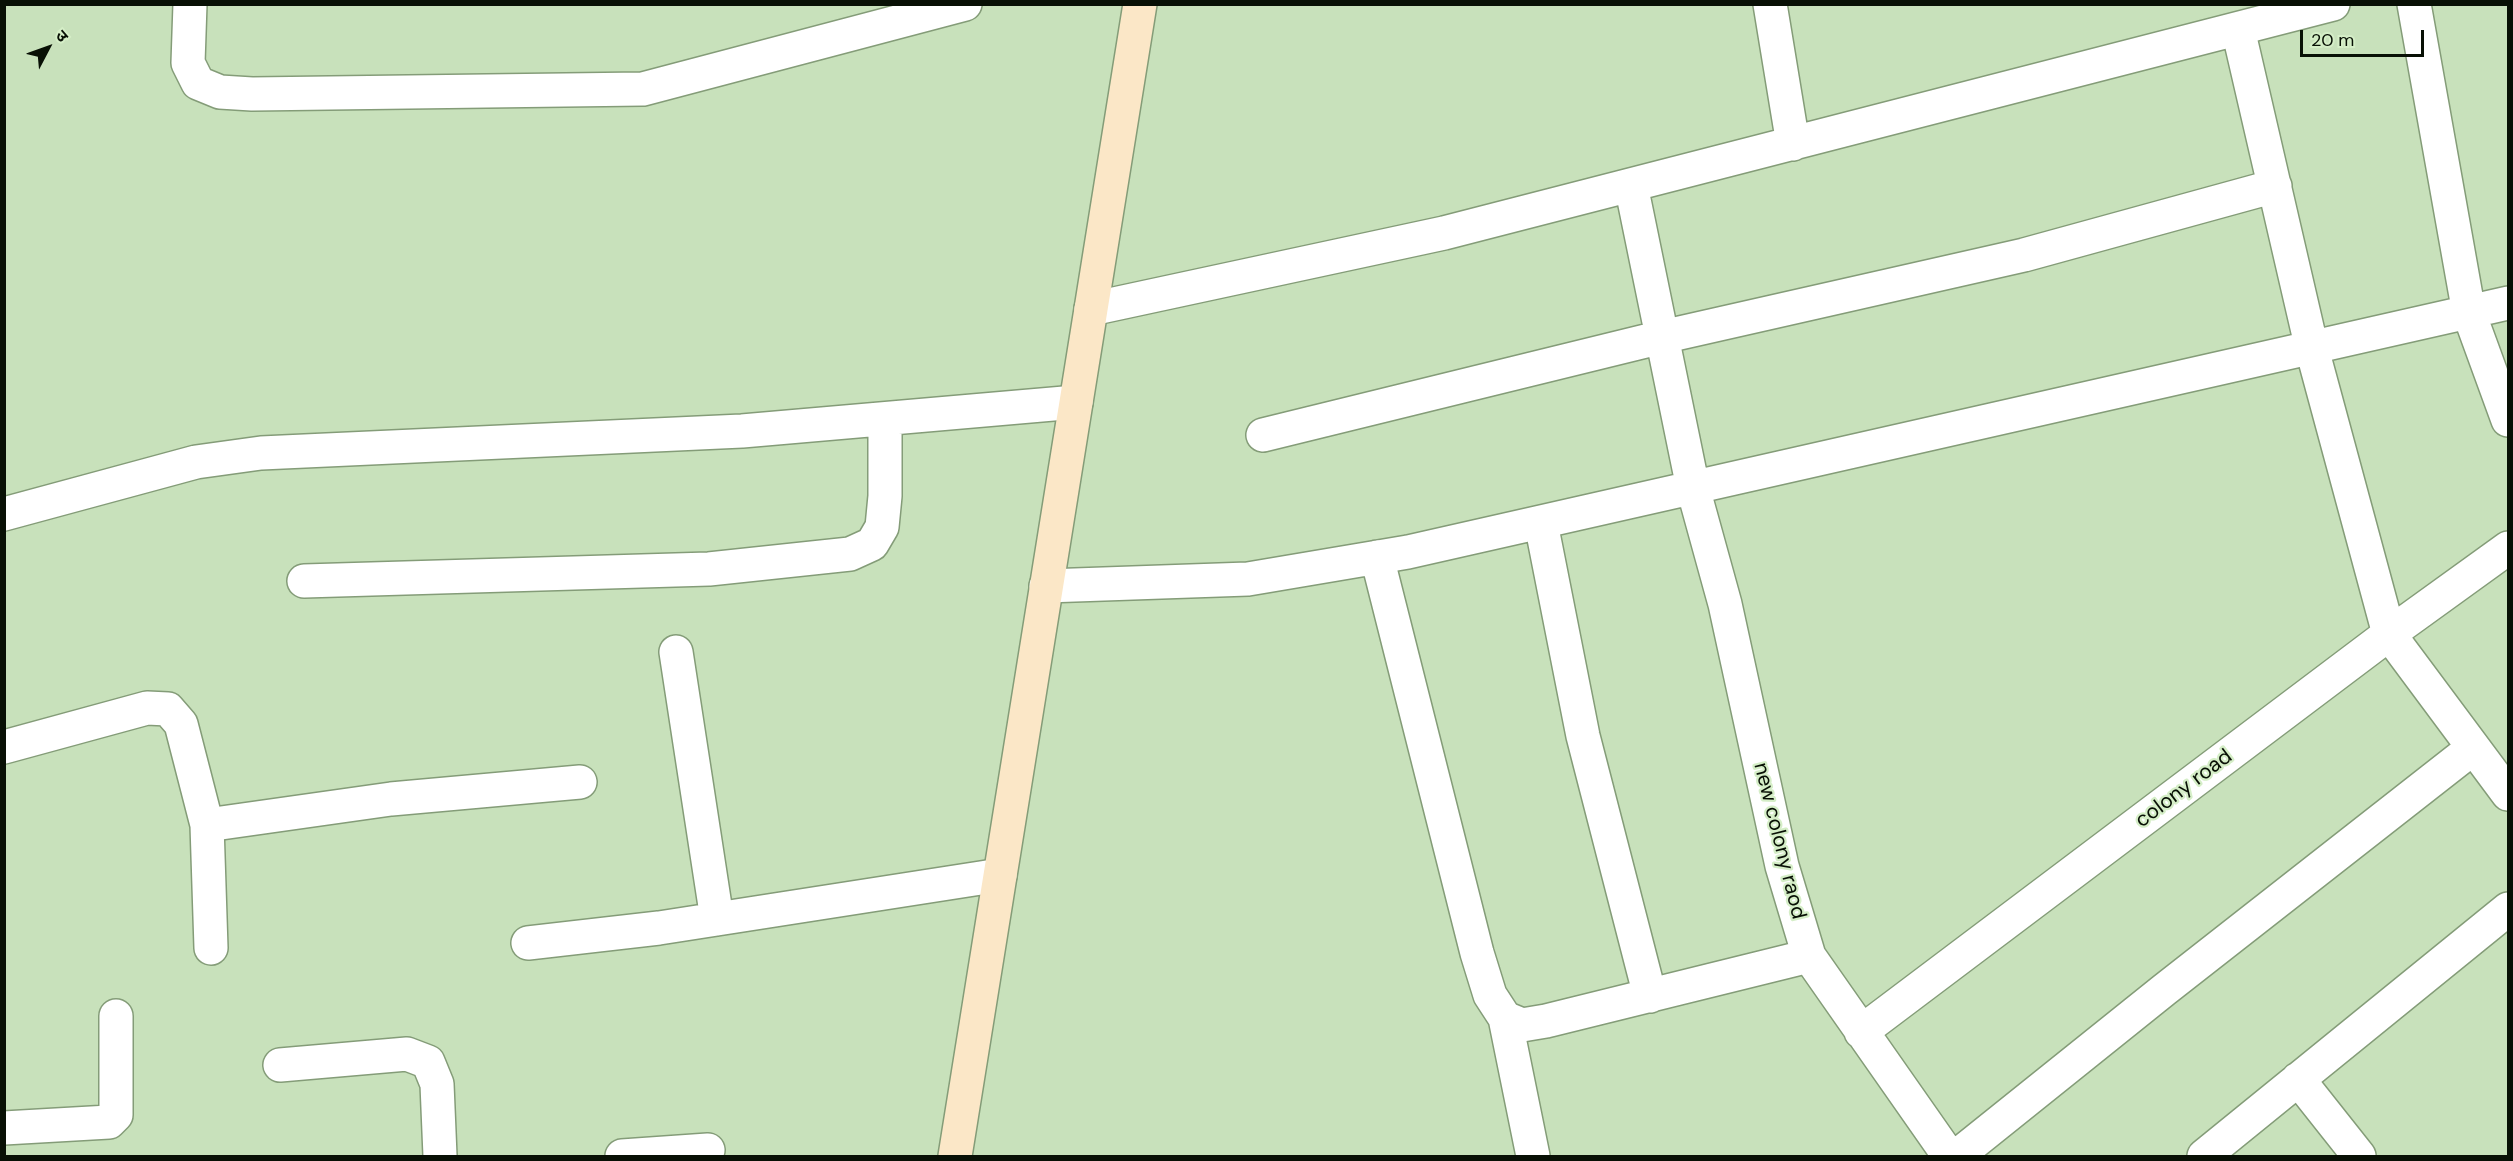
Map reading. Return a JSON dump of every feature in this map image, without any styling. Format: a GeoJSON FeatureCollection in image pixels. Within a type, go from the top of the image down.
{"type":"FeatureCollection","features":[{"type":"Feature","properties":{"kind":"main road"},"geometry":{"type":"LineString","coordinates":[[955,1156],[1140,4]]}},
{"type":"Feature","properties":{"kind":"street"},"geometry":{"type":"LineString","coordinates":[[190,4],[188,63],[198,82],[219,92],[252,94],[643,88],[965,4]]}},
{"type":"Feature","properties":{"kind":"street"},"geometry":{"type":"LineString","coordinates":[[1770,4],[1794,144]]}},
{"type":"Feature","properties":{"kind":"street"},"geometry":{"type":"LineString","coordinates":[[1091,309],[1444,233],[2333,4]]}},
{"type":"Feature","properties":{"kind":"street"},"geometry":{"type":"LineString","coordinates":[[2414,4],[2469,313],[2508,420]]}},
{"type":"Feature","properties":{"kind":"street"},"geometry":{"type":"LineString","coordinates":[[2238,29],[2312,349],[2389,634],[2508,794]]}},
{"type":"Feature","properties":{"kind":"street","name":"new colony raod"},"geometry":{"type":"LineString","coordinates":[[1631,185],[1693,488],[1725,604],[1782,866],[1809,956],[1949,1156]]}},
{"type":"Feature","properties":{"kind":"street"},"geometry":{"type":"LineString","coordinates":[[1263,435],[1662,337],[2024,255],[2275,186]]}},
{"type":"Feature","properties":{"kind":"street"},"geometry":{"type":"LineString","coordinates":[[1046,586],[1248,579],[1377,557],[1540,523],[2508,303]]}},
{"type":"Feature","properties":{"kind":"street"},"geometry":{"type":"LineString","coordinates":[[4,514],[196,462],[261,453],[742,431],[1076,402]]}},
{"type":"Feature","properties":{"kind":"street"},"geometry":{"type":"LineString","coordinates":[[304,581],[709,569],[850,554],[872,544],[882,527],[885,496],[885,419]]}},
{"type":"Feature","properties":{"kind":"street"},"geometry":{"type":"LineString","coordinates":[[1540,523],[1583,736],[1650,996]]}},
{"type":"Feature","properties":{"kind":"street","name":"colony road"},"geometry":{"type":"LineString","coordinates":[[1861,1032],[2389,634],[2508,548]]}},
{"type":"Feature","properties":{"kind":"street"},"geometry":{"type":"LineString","coordinates":[[1377,557],[1477,953],[1490,995],[1505,1018],[1533,1156]]}},
{"type":"Feature","properties":{"kind":"street"},"geometry":{"type":"LineString","coordinates":[[675,652],[717,919]]}},
{"type":"Feature","properties":{"kind":"street"},"geometry":{"type":"LineString","coordinates":[[4,747],[147,708],[168,709],[180,724],[207,825],[211,948]]}},
{"type":"Feature","properties":{"kind":"street"},"geometry":{"type":"LineString","coordinates":[[1957,1156],[2164,990],[2473,748]]}},
{"type":"Feature","properties":{"kind":"street"},"geometry":{"type":"LineString","coordinates":[[207,825],[391,799],[580,782]]}},
{"type":"Feature","properties":{"kind":"street"},"geometry":{"type":"LineString","coordinates":[[528,943],[717,919],[1000,875]]}},
{"type":"Feature","properties":{"kind":"street"},"geometry":{"type":"LineString","coordinates":[[2204,1156],[2508,909]]}},
{"type":"Feature","properties":{"kind":"street"},"geometry":{"type":"LineString","coordinates":[[1505,1018],[1522,1025],[1809,956]]}},
{"type":"Feature","properties":{"kind":"street"},"geometry":{"type":"LineString","coordinates":[[4,1128],[109,1122],[116,1115],[116,1016]]}},
{"type":"Feature","properties":{"kind":"street"},"geometry":{"type":"LineString","coordinates":[[280,1065],[407,1054],[428,1062],[437,1084],[440,1156]]}},
{"type":"Feature","properties":{"kind":"street"},"geometry":{"type":"LineString","coordinates":[[2298,1079],[2359,1156]]}},
{"type":"Feature","properties":{"kind":"street"},"geometry":{"type":"LineString","coordinates":[[622,1156],[708,1150]]}}]}
